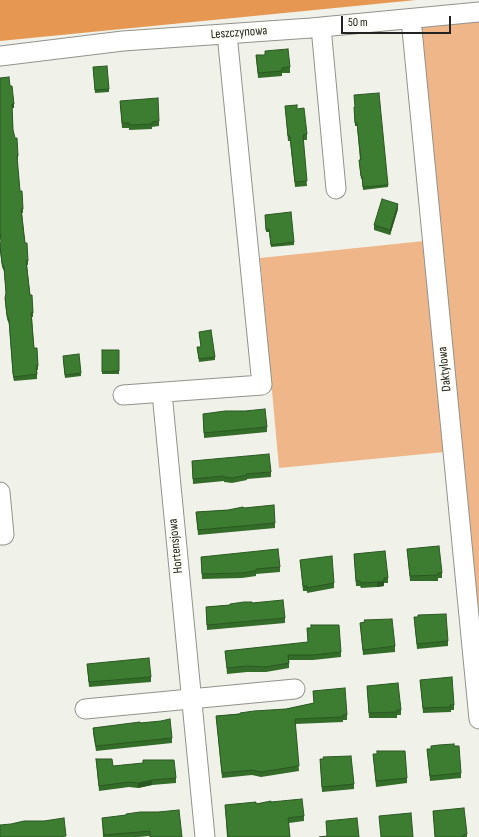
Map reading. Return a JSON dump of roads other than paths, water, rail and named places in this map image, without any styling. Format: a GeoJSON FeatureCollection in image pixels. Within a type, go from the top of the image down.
{"type":"FeatureCollection","features":[{"type":"Feature","properties":{"kind":"street","name":"Leszczynowa"},"geometry":{"type":"LineString","coordinates":[[0,56],[123,41],[321,27],[479,12]]}},
{"type":"Feature","properties":{"kind":"street","name":"Daktylowa"},"geometry":{"type":"LineString","coordinates":[[411,18],[479,719]]}},
{"type":"Feature","properties":{"kind":"street"},"geometry":{"type":"LineString","coordinates":[[321,27],[336,189]]}},
{"type":"Feature","properties":{"kind":"street"},"geometry":{"type":"LineString","coordinates":[[123,395],[262,385],[227,34]]}},
{"type":"Feature","properties":{"kind":"street","name":"Hortensjowa"},"geometry":{"type":"LineString","coordinates":[[162,393],[205,837]]}},
{"type":"Feature","properties":{"kind":"street"},"geometry":{"type":"LineString","coordinates":[[0,492],[4,535],[0,535]]}},
{"type":"Feature","properties":{"kind":"street"},"geometry":{"type":"LineString","coordinates":[[85,709],[295,689]]}}]}
